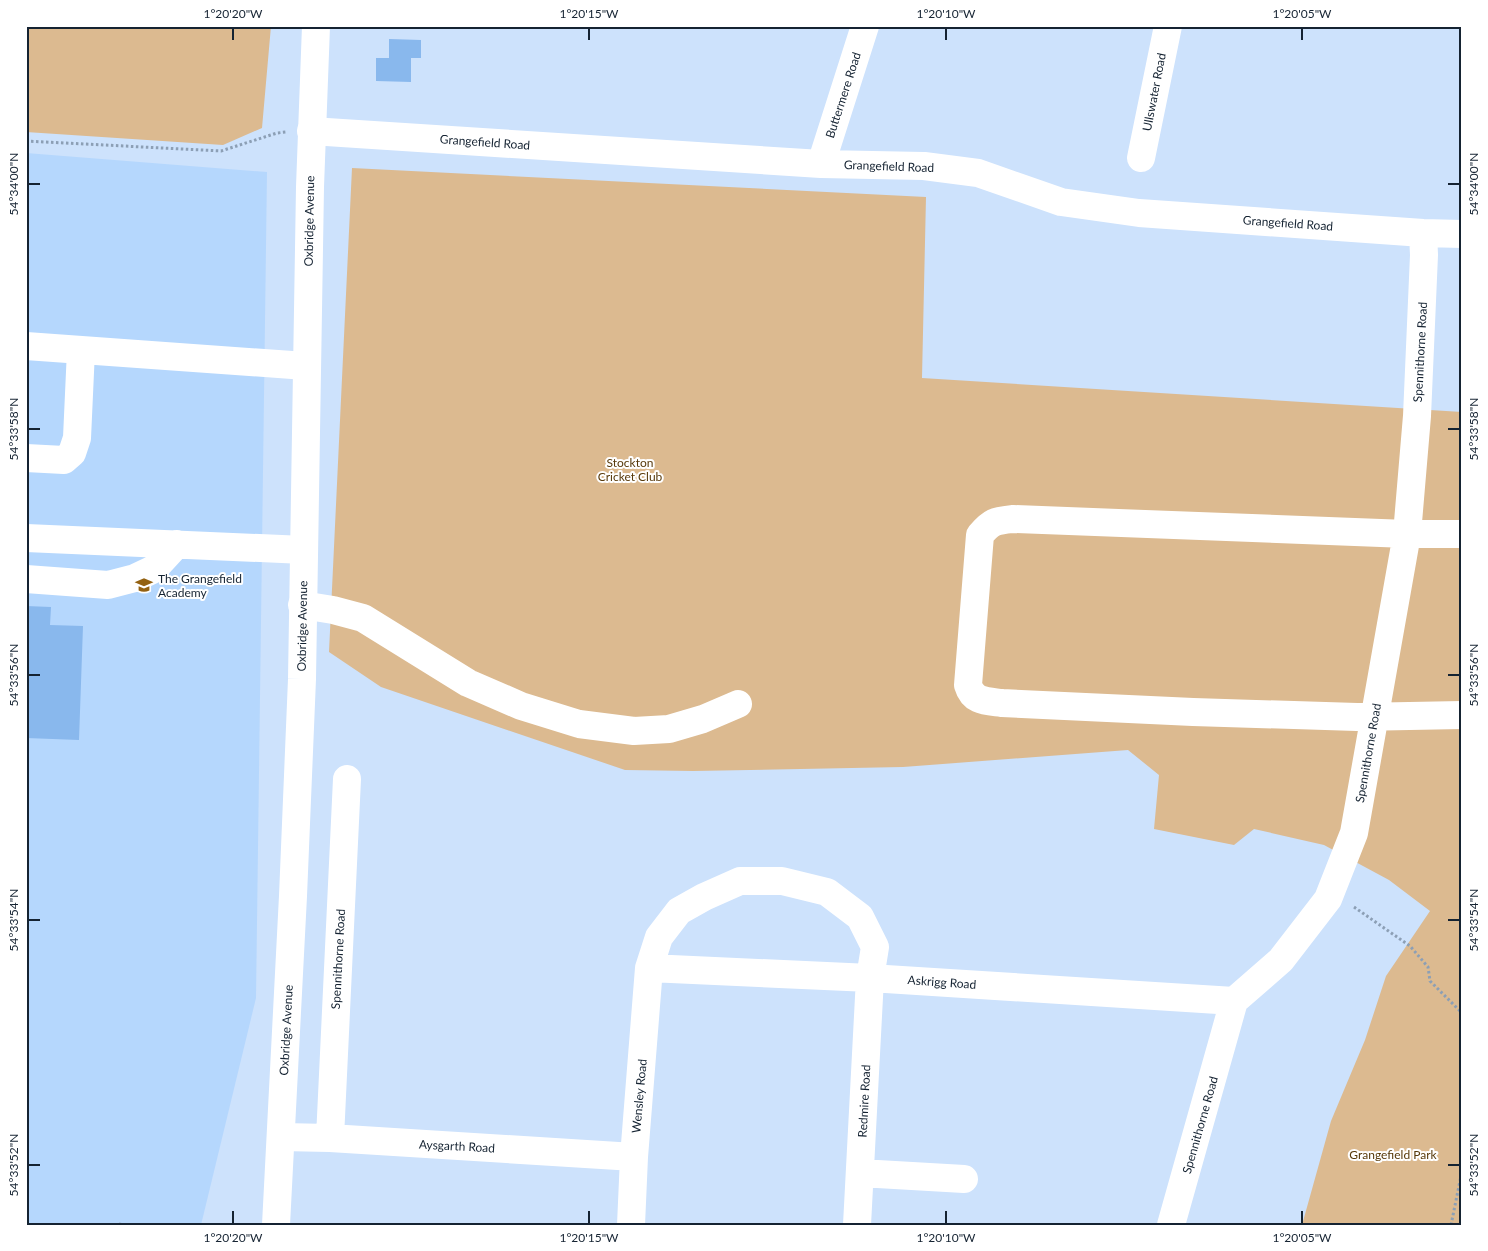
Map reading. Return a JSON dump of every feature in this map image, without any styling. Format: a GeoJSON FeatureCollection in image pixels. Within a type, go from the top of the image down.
{"type":"FeatureCollection","features":[{"type":"Feature","properties":{"kind":"street","name":"Oxbridge Avenue"},"geometry":{"type":"LineString","coordinates":[[276,1225],[302,679],[311,131],[316,26]]}},
{"type":"Feature","properties":{"kind":"street","name":"Buttermere Road"},"geometry":{"type":"LineString","coordinates":[[821,164],[865,26]]}},
{"type":"Feature","properties":{"kind":"street","name":"Ullswater Road"},"geometry":{"type":"LineString","coordinates":[[1141,158],[1168,26]]}},
{"type":"Feature","properties":{"kind":"street","name":"Grangefield Road"},"geometry":{"type":"LineString","coordinates":[[311,131],[821,164],[924,166],[978,173],[1061,202],[1139,213],[1423,233],[1462,234]]}},
{"type":"Feature","properties":{"kind":"street","name":"Spennithorne Road"},"geometry":{"type":"LineString","coordinates":[[1171,1225],[1234,1001],[1281,960],[1328,899],[1354,833],[1407,534],[1417,416],[1424,255],[1423,233]]}},
{"type":"Feature","properties":{"kind":"street"},"geometry":{"type":"LineString","coordinates":[[26,346],[306,366]]}},
{"type":"Feature","properties":{"kind":"street"},"geometry":{"type":"LineString","coordinates":[[26,458],[64,460],[72,453],[77,438],[81,350]]}},
{"type":"Feature","properties":{"kind":"street"},"geometry":{"type":"LineString","coordinates":[[1462,534],[1407,534],[1013,519],[1000,521],[988,525],[980,535],[968,685],[970,692],[975,697],[1002,703],[1193,712],[1375,717],[1462,715]]}},
{"type":"Feature","properties":{"kind":"street"},"geometry":{"type":"LineString","coordinates":[[26,538],[304,550]]}},
{"type":"Feature","properties":{"kind":"street"},"geometry":{"type":"LineString","coordinates":[[26,579],[108,585],[117,583],[135,578],[154,569],[177,544]]}},
{"type":"Feature","properties":{"kind":"street"},"geometry":{"type":"LineString","coordinates":[[302,605],[364,618],[468,683],[521,706],[579,724],[634,731],[669,729],[703,719],[738,704]]}},
{"type":"Feature","properties":{"kind":"street","name":"Spennithorne Road"},"geometry":{"type":"LineString","coordinates":[[330,1138],[346,778]]}},
{"type":"Feature","properties":{"kind":"street"},"geometry":{"type":"LineString","coordinates":[[649,968],[659,937],[679,911],[704,897],[740,882],[782,882],[827,892],[860,917],[875,947],[870,978]]}},
{"type":"Feature","properties":{"kind":"street","name":"Askrigg Road"},"geometry":{"type":"LineString","coordinates":[[649,968],[870,978],[1234,1001]]}},
{"type":"Feature","properties":{"kind":"street","name":"Wensley Road"},"geometry":{"type":"LineString","coordinates":[[631,1225],[634,1157],[649,968]]}},
{"type":"Feature","properties":{"kind":"street","name":"Redmire Road"},"geometry":{"type":"LineString","coordinates":[[857,1225],[870,978]]}},
{"type":"Feature","properties":{"kind":"street","name":"Aysgarth Road"},"geometry":{"type":"LineString","coordinates":[[281,1137],[330,1138],[634,1157]]}},
{"type":"Feature","properties":{"kind":"street"},"geometry":{"type":"LineString","coordinates":[[860,1173],[964,1179]]}},
{"type":"Feature","properties":{"kind":"path"},"geometry":{"type":"LineString","coordinates":[[26,141],[221,150],[276,133],[311,131]]}},
{"type":"Feature","properties":{"kind":"path"},"geometry":{"type":"LineString","coordinates":[[1331,891],[1410,946],[1428,967],[1430,981],[1462,1013]]}},
{"type":"Feature","properties":{"kind":"path"},"geometry":{"type":"LineString","coordinates":[[1451,1225],[1462,1171]]}},
{"type":"Feature","properties":{"kind":"path"},"geometry":{"type":"LineString","coordinates":[[119,1224],[124,1225]]}},
{"type":"Feature","properties":{"kind":"shaded area","name":"The Grangefield Academy"},"geometry":{"type":"Polygon","coordinates":[[[26,153],[267,172],[256,998],[201,1225],[26,1225],[26,153]]]}},
{"type":"Feature","properties":{"kind":"green space"},"geometry":{"type":"Polygon","coordinates":[[[26,26],[271,26],[262,128],[223,145],[26,132],[26,26]]]}},
{"type":"Feature","properties":{"kind":"green space"},"geometry":{"type":"Polygon","coordinates":[[[352,168],[926,197],[922,378],[1462,412],[1462,1225],[1302,1225],[1331,1121],[1365,1040],[1386,976],[1430,911],[1389,880],[1324,845],[1254,829],[1234,845],[1154,829],[1159,775],[1128,750],[903,767],[693,771],[625,770],[381,687],[329,652],[352,168]]]}},
{"type":"Feature","properties":{"kind":"building"},"geometry":{"type":"Polygon","coordinates":[[[376,26],[422,26],[421,29],[376,28],[376,26]]]}},
{"type":"Feature","properties":{"kind":"building"},"geometry":{"type":"Polygon","coordinates":[[[389,39],[421,40],[421,58],[411,58],[411,82],[376,81],[376,58],[389,58],[389,39]]]}},
{"type":"Feature","properties":{"kind":"building"},"geometry":{"type":"Polygon","coordinates":[[[26,606],[51,607],[50,625],[83,626],[79,740],[26,738],[26,606]]]}},
{"type":"Feature","properties":{"kind":"place","name":"The Grangefield Academy"},"geometry":{"type":"Point","coordinates":[144,585]}},
{"type":"Feature","properties":{"kind":"park label","name":"Stockton Cricket Club"},"geometry":{"type":"Point","coordinates":[630,469]}},
{"type":"Feature","properties":{"kind":"park label","name":"Grangefield Park"},"geometry":{"type":"Point","coordinates":[1393,1154]}}]}
